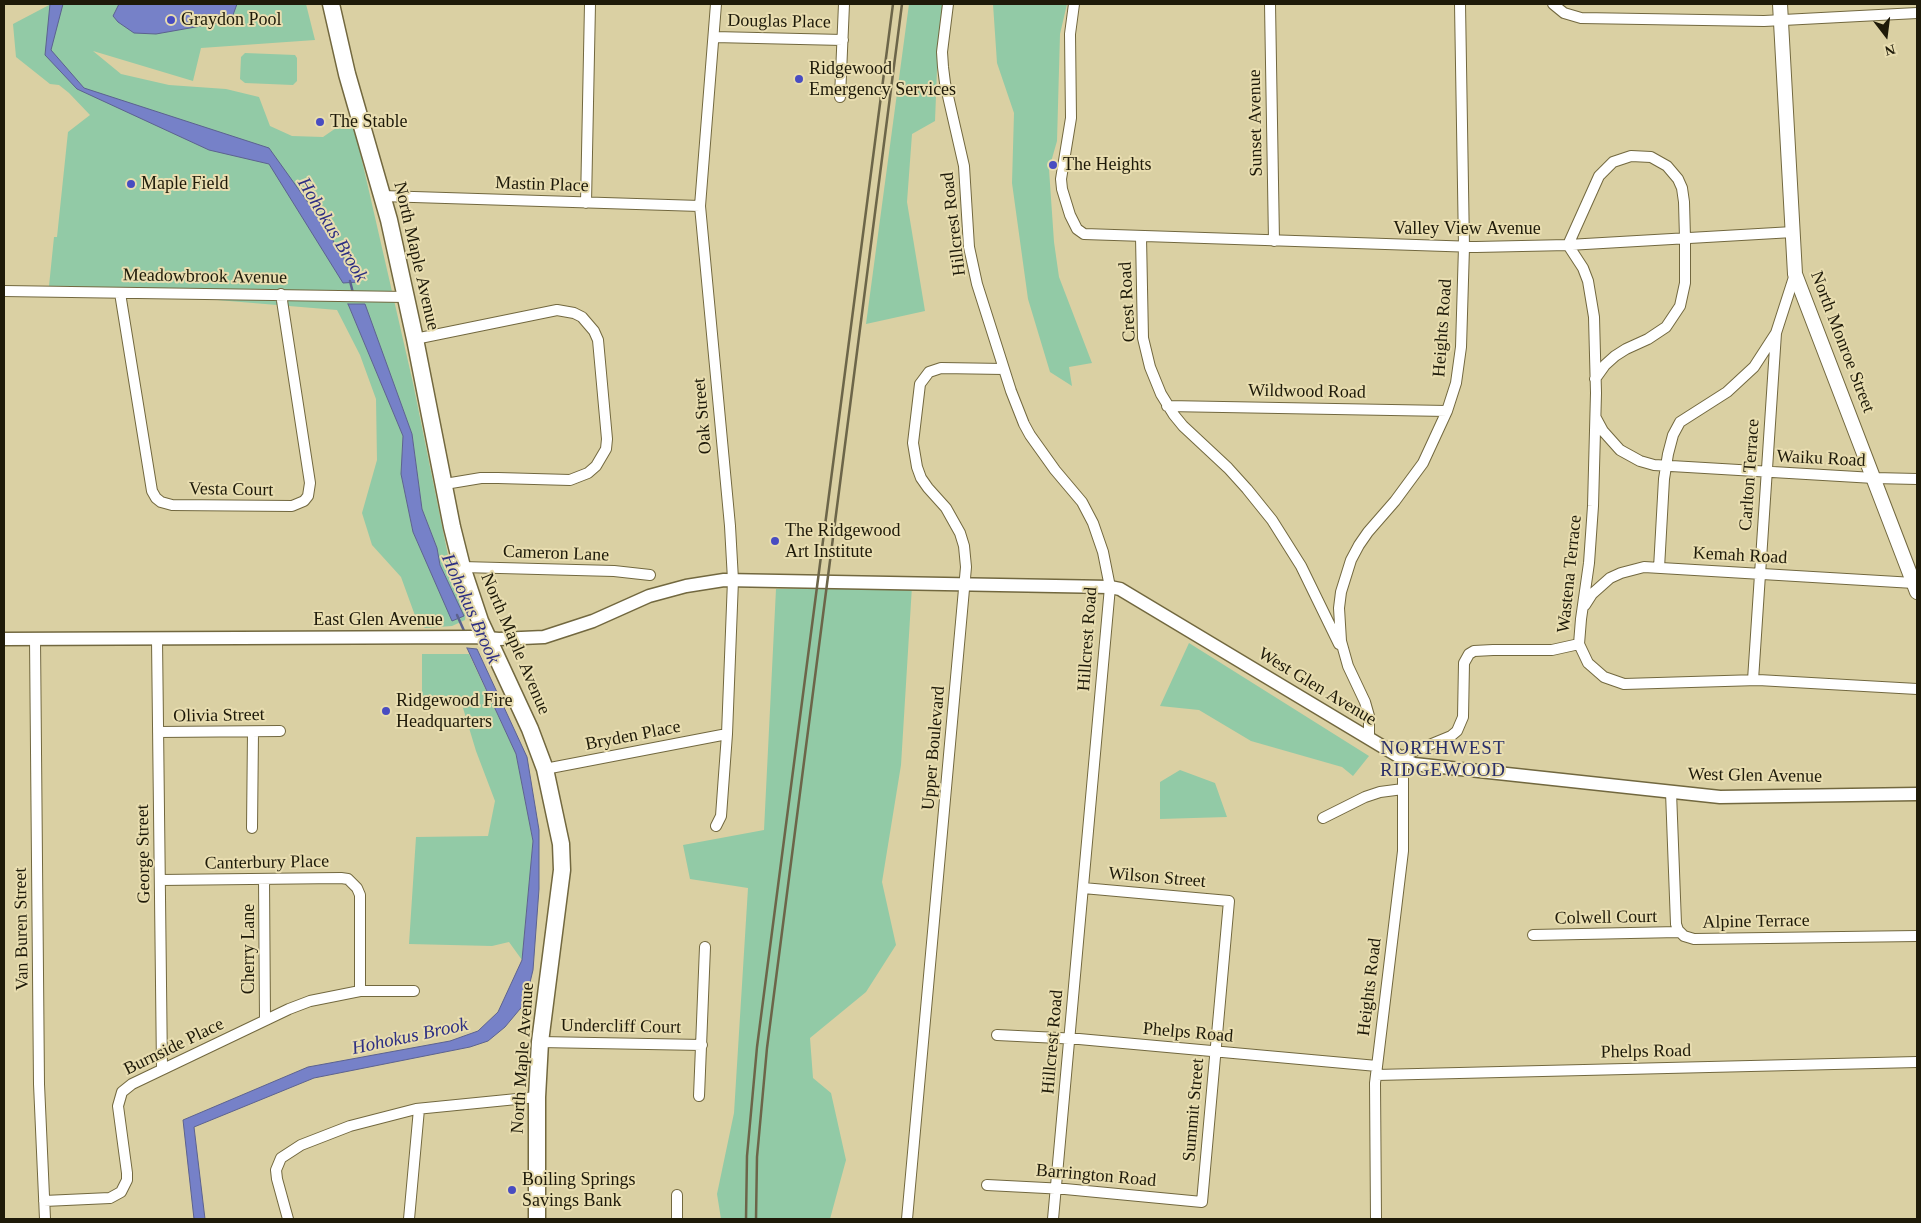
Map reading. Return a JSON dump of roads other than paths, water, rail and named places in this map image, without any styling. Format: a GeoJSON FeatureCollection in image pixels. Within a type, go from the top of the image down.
{"type":"FeatureCollection","features":[{"type":"Feature","properties":{"kind":"main road","name":"North Maple Avenue"},"geometry":{"type":"LineString","coordinates":[[331,4],[347,74],[382,196],[406,297],[445,484],[452,527],[462,567],[480,621],[481,637],[530,729],[546,769],[561,844],[562,870],[540,1042],[537,1097],[537,1219]]}},
{"type":"Feature","properties":{"kind":"main road","name":"North Monroe Street"},"geometry":{"type":"LineString","coordinates":[[1780,4],[1796,274],[1916,587]]}},
{"type":"Feature","properties":{"kind":"street"},"geometry":{"type":"LineString","coordinates":[[586,202],[590,4]]}},
{"type":"Feature","properties":{"kind":"street","name":"Oak Street"},"geometry":{"type":"LineString","coordinates":[[716,4],[700,206],[730,526],[733,580],[727,734],[721,816],[716,826]]}},
{"type":"Feature","properties":{"kind":"street"},"geometry":{"type":"LineString","coordinates":[[840,97],[844,4]]}},
{"type":"Feature","properties":{"kind":"street","name":"Hillcrest Road"},"geometry":{"type":"LineString","coordinates":[[948,4],[942,52],[943,67],[964,166],[969,247],[977,284],[1016,406],[1030,435],[1082,502],[1093,523],[1103,552],[1110,587],[1053,1219]]}},
{"type":"Feature","properties":{"kind":"street","name":"Crest Road"},"geometry":{"type":"LineString","coordinates":[[1074,4],[1070,34],[1071,118],[1062,169],[1062,189],[1072,222],[1084,234],[1141,238],[1143,338],[1152,375],[1167,406],[1183,426],[1235,475],[1272,520],[1300,566],[1345,657]]}},
{"type":"Feature","properties":{"kind":"street","name":"Sunset Avenue"},"geometry":{"type":"LineString","coordinates":[[1270,4],[1274,241]]}},
{"type":"Feature","properties":{"kind":"street","name":"Heights Road"},"geometry":{"type":"LineString","coordinates":[[1368,737],[1369,716],[1365,702],[1345,657],[1341,641],[1339,608],[1341,592],[1351,560],[1368,532],[1395,501],[1423,463],[1447,411],[1456,383],[1461,347],[1464,247],[1460,4]]}},
{"type":"Feature","properties":{"kind":"street"},"geometry":{"type":"LineString","coordinates":[[1553,4],[1564,13],[1581,18],[1781,20],[1917,13]]}},
{"type":"Feature","properties":{"kind":"street","name":"Douglas Place"},"geometry":{"type":"LineString","coordinates":[[714,37],[843,40]]}},
{"type":"Feature","properties":{"kind":"street"},"geometry":{"type":"LineString","coordinates":[[1568,245],[1599,176],[1613,162],[1632,156],[1642,156],[1660,161],[1678,179],[1682,188],[1684,202],[1685,238],[1684,289],[1680,306],[1673,318],[1657,334],[1615,356],[1595,379]]}},
{"type":"Feature","properties":{"kind":"street","name":"Mastin Place"},"geometry":{"type":"LineString","coordinates":[[382,196],[700,206]]}},
{"type":"Feature","properties":{"kind":"street","name":"Valley View Avenue"},"geometry":{"type":"LineString","coordinates":[[1141,238],[1464,247],[1568,245],[1793,232]]}},
{"type":"Feature","properties":{"kind":"street","name":"Wastena Terrace"},"geometry":{"type":"LineString","coordinates":[[1568,245],[1583,268],[1592,302],[1595,379],[1592,536],[1579,644],[1588,662],[1604,677],[1624,684],[1753,680],[1917,689]]}},
{"type":"Feature","properties":{"kind":"street"},"geometry":{"type":"LineString","coordinates":[[1659,568],[1666,466],[1673,435],[1680,422],[1720,397],[1740,382],[1754,367],[1776,333],[1796,274]]}},
{"type":"Feature","properties":{"kind":"street","name":"Meadowbrook Avenue"},"geometry":{"type":"LineString","coordinates":[[4,291],[406,297]]}},
{"type":"Feature","properties":{"kind":"street","name":"Vesta Court"},"geometry":{"type":"LineString","coordinates":[[120,293],[152,491],[156,498],[161,502],[172,505],[292,506],[304,501],[308,496],[310,483],[281,294]]}},
{"type":"Feature","properties":{"kind":"street"},"geometry":{"type":"LineString","coordinates":[[415,338],[557,310],[574,313],[582,317],[594,331],[598,340],[607,439],[606,449],[596,466],[588,473],[570,480],[498,478],[445,484]]}},
{"type":"Feature","properties":{"kind":"street","name":"Carlton Terrace"},"geometry":{"type":"LineString","coordinates":[[1753,680],[1776,333]]}},
{"type":"Feature","properties":{"kind":"street","name":"Upper Boulevard"},"geometry":{"type":"LineString","coordinates":[[908,1219],[966,567],[964,546],[960,533],[946,508],[921,478],[913,443],[920,384],[929,372],[941,368],[1004,369]]}},
{"type":"Feature","properties":{"kind":"street","name":"Wildwood Road"},"geometry":{"type":"LineString","coordinates":[[1167,406],[1447,411]]}},
{"type":"Feature","properties":{"kind":"street","name":"Waiku Road"},"geometry":{"type":"LineString","coordinates":[[1595,415],[1603,431],[1620,450],[1640,461],[1654,465],[1917,479]]}},
{"type":"Feature","properties":{"kind":"street","name":"Cameron Lane"},"geometry":{"type":"LineString","coordinates":[[462,567],[614,571],[650,575]]}},
{"type":"Feature","properties":{"kind":"street","name":"Kemah Road"},"geometry":{"type":"LineString","coordinates":[[1582,610],[1592,594],[1610,578],[1632,569],[1659,568],[1760,574],[1916,587]]}},
{"type":"Feature","properties":{"kind":"street","name":"East Glen Avenue"},"geometry":{"type":"LineString","coordinates":[[4,639],[481,637],[498,639],[544,637],[592,621],[649,596],[669,590],[724,580],[832,581]]}},
{"type":"Feature","properties":{"kind":"street","name":"West Glen Avenue"},"geometry":{"type":"LineString","coordinates":[[832,581],[1110,587],[1120,589],[1402,758],[1418,764],[1720,797],[1917,794]]}},
{"type":"Feature","properties":{"kind":"street","name":"Van Buren Street"},"geometry":{"type":"LineString","coordinates":[[35,639],[39,1084],[45,1219]]}},
{"type":"Feature","properties":{"kind":"street","name":"George Street"},"geometry":{"type":"LineString","coordinates":[[157,639],[162,1069]]}},
{"type":"Feature","properties":{"kind":"street"},"geometry":{"type":"LineString","coordinates":[[1402,758],[1451,736],[1457,731],[1462,717],[1464,663],[1469,654],[1474,651],[1493,650],[1552,650],[1579,644]]}},
{"type":"Feature","properties":{"kind":"street","name":"Olivia Street"},"geometry":{"type":"LineString","coordinates":[[158,732],[280,731]]}},
{"type":"Feature","properties":{"kind":"street"},"geometry":{"type":"LineString","coordinates":[[252,828],[253,732]]}},
{"type":"Feature","properties":{"kind":"street","name":"Bryden Place"},"geometry":{"type":"LineString","coordinates":[[546,769],[727,734]]}},
{"type":"Feature","properties":{"kind":"street","name":"Heights Road"},"geometry":{"type":"LineString","coordinates":[[1376,1219],[1376,1070],[1403,851],[1402,758]]}},
{"type":"Feature","properties":{"kind":"street"},"geometry":{"type":"LineString","coordinates":[[1323,818],[1365,797],[1380,792],[1403,789]]}},
{"type":"Feature","properties":{"kind":"street","name":"Alpine Terrace"},"geometry":{"type":"LineString","coordinates":[[1671,792],[1676,924],[1684,936],[1694,939],[1917,936]]}},
{"type":"Feature","properties":{"kind":"street","name":"Canterbury Place"},"geometry":{"type":"LineString","coordinates":[[160,880],[341,878],[353,883],[360,895],[360,991]]}},
{"type":"Feature","properties":{"kind":"street","name":"Cherry Lane"},"geometry":{"type":"LineString","coordinates":[[264,879],[266,1020]]}},
{"type":"Feature","properties":{"kind":"street","name":"Wilson Street"},"geometry":{"type":"LineString","coordinates":[[1083,888],[1229,901]]}},
{"type":"Feature","properties":{"kind":"street","name":"Summit Street"},"geometry":{"type":"LineString","coordinates":[[1202,1202],[1229,901]]}},
{"type":"Feature","properties":{"kind":"street","name":"Colwell Court"},"geometry":{"type":"LineString","coordinates":[[1533,935],[1680,932]]}},
{"type":"Feature","properties":{"kind":"street"},"geometry":{"type":"LineString","coordinates":[[699,1096],[705,947]]}},
{"type":"Feature","properties":{"kind":"street","name":"Burnside Place"},"geometry":{"type":"LineString","coordinates":[[44,1201],[110,1198],[121,1192],[127,1180],[118,1106],[119,1098],[127,1086],[310,1001],[360,991],[414,991]]}},
{"type":"Feature","properties":{"kind":"street","name":"Phelps Road"},"geometry":{"type":"LineString","coordinates":[[997,1035],[1069,1038],[1376,1070],[1917,1062]]}},
{"type":"Feature","properties":{"kind":"street","name":"Undercliff Court"},"geometry":{"type":"LineString","coordinates":[[540,1042],[702,1045]]}},
{"type":"Feature","properties":{"kind":"street"},"geometry":{"type":"LineString","coordinates":[[288,1219],[276,1174],[281,1158],[301,1145],[335,1131],[381,1117],[419,1109],[537,1097]]}},
{"type":"Feature","properties":{"kind":"street"},"geometry":{"type":"LineString","coordinates":[[408,1219],[419,1109]]}},
{"type":"Feature","properties":{"kind":"street","name":"Barrington Road"},"geometry":{"type":"LineString","coordinates":[[987,1185],[1056,1188],[1202,1202]]}},
{"type":"Feature","properties":{"kind":"street"},"geometry":{"type":"LineString","coordinates":[[677,1219],[678,1194]]}},
{"type":"Feature","properties":{"kind":"water","name":"Hohokus Brook"},"geometry":{"type":"Polygon","coordinates":[[[50,4],[63,4],[51,50],[84,88],[269,148],[317,215],[359,282],[343,283],[269,164],[209,150],[77,89],[45,55],[50,4]]]}},
{"type":"Feature","properties":{"kind":"water","name":"Graydon Pool"},"geometry":{"type":"Polygon","coordinates":[[[119,4],[237,4],[233,15],[229,19],[218,23],[156,34],[134,33],[118,22],[113,16],[119,4]]]}},
{"type":"Feature","properties":{"kind":"water","name":"Hohokus Brook"},"geometry":{"type":"Polygon","coordinates":[[[348,304],[365,304],[412,434],[422,509],[437,548],[440,565],[464,616],[452,621],[413,532],[401,474],[403,436],[348,304]]]}},
{"type":"Feature","properties":{"kind":"water"},"geometry":{"type":"Polygon","coordinates":[[[467,648],[477,649],[527,757],[539,830],[539,889],[533,970],[525,1003],[505,1027],[488,1041],[470,1047],[314,1078],[194,1127],[205,1219],[194,1219],[183,1120],[308,1067],[450,1041],[478,1031],[498,1012],[522,960],[533,841],[516,754],[467,648]]]}},
{"type":"Feature","properties":{"kind":"waterway","name":"Hohokus Brook"},"geometry":{"type":"LineString","coordinates":[[350,281],[353,293]]}},
{"type":"Feature","properties":{"kind":"waterway","name":"Hohokus Brook"},"geometry":{"type":"LineString","coordinates":[[457,615],[465,633]]}},
{"type":"Feature","properties":{"kind":"railway"},"geometry":{"type":"LineString","coordinates":[[746,1219],[747,1156],[757,1047],[893,4]]}},
{"type":"Feature","properties":{"kind":"railway"},"geometry":{"type":"LineString","coordinates":[[756,1219],[757,1157],[767,1048],[902,4]]}},
{"type":"Feature","properties":{"kind":"place","name":"Graydon Pool"},"geometry":{"type":"Point","coordinates":[171,20]}},
{"type":"Feature","properties":{"kind":"place","name":"Ridgewood Emergency Services"},"geometry":{"type":"Point","coordinates":[799,79]}},
{"type":"Feature","properties":{"kind":"place","name":"The Stable"},"geometry":{"type":"Point","coordinates":[320,122]}},
{"type":"Feature","properties":{"kind":"place","name":"The Heights"},"geometry":{"type":"Point","coordinates":[1053,165]}},
{"type":"Feature","properties":{"kind":"place","name":"Maple Field"},"geometry":{"type":"Point","coordinates":[131,184]}},
{"type":"Feature","properties":{"kind":"place","name":"The Ridgewood Art Institute"},"geometry":{"type":"Point","coordinates":[775,541]}},
{"type":"Feature","properties":{"kind":"place","name":"Ridgewood Fire Headquarters"},"geometry":{"type":"Point","coordinates":[386,711]}},
{"type":"Feature","properties":{"kind":"place","name":"Boiling Springs Savings Bank"},"geometry":{"type":"Point","coordinates":[512,1190]}},
{"type":"Feature","properties":{"kind":"district","name":"NORTHWEST RIDGEWOOD"},"geometry":{"type":"Point","coordinates":[1443,760]}}]}
